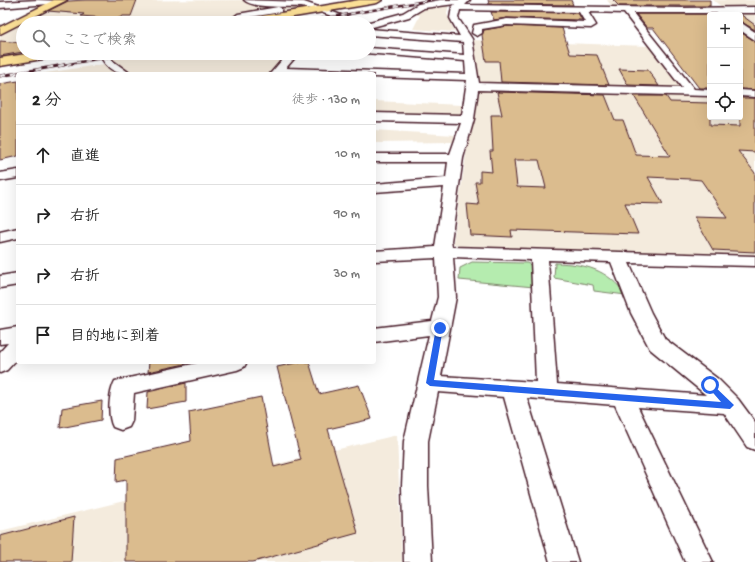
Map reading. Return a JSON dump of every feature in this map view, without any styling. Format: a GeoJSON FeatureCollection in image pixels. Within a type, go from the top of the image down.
{"type":"FeatureCollection","features":[{"type":"Feature","properties":{"kind":"main road"},"geometry":{"type":"LineString","coordinates":[[28,16],[61,0]]}},
{"type":"Feature","properties":{"kind":"main road"},"geometry":{"type":"LineString","coordinates":[[280,16],[377,0]]}},
{"type":"Feature","properties":{"kind":"main road"},"geometry":{"type":"LineString","coordinates":[[3,28],[16,22]]}},
{"type":"Feature","properties":{"kind":"main road"},"geometry":{"type":"LineString","coordinates":[[0,62],[16,59]]}},
{"type":"Feature","properties":{"kind":"street"},"geometry":{"type":"LineString","coordinates":[[0,5],[61,0]]}},
{"type":"Feature","properties":{"kind":"street"},"geometry":{"type":"LineString","coordinates":[[248,0],[265,3],[288,2],[304,5],[337,16]]}},
{"type":"Feature","properties":{"kind":"street"},"geometry":{"type":"LineString","coordinates":[[711,0],[725,12]]}},
{"type":"Feature","properties":{"kind":"street"},"geometry":{"type":"LineString","coordinates":[[376,24],[406,15],[421,6],[448,1],[585,14],[602,21]]}},
{"type":"Feature","properties":{"kind":"street"},"geometry":{"type":"LineString","coordinates":[[244,16],[277,10],[288,2]]}},
{"type":"Feature","properties":{"kind":"street"},"geometry":{"type":"LineString","coordinates":[[418,562],[414,486],[416,442],[430,383],[447,297],[442,241],[456,158],[468,119],[472,82],[467,39],[454,18],[462,3]]}},
{"type":"Feature","properties":{"kind":"street"},"geometry":{"type":"LineString","coordinates":[[505,19],[505,11],[585,14],[626,10],[707,12]]}},
{"type":"Feature","properties":{"kind":"street"},"geometry":{"type":"LineString","coordinates":[[626,10],[691,92]]}},
{"type":"Feature","properties":{"kind":"street"},"geometry":{"type":"LineString","coordinates":[[736,12],[755,10]]}},
{"type":"Feature","properties":{"kind":"street"},"geometry":{"type":"LineString","coordinates":[[477,33],[477,27],[505,19],[591,25],[585,14]]}},
{"type":"Feature","properties":{"kind":"street"},"geometry":{"type":"LineString","coordinates":[[743,27],[755,37]]}},
{"type":"Feature","properties":{"kind":"street"},"geometry":{"type":"LineString","coordinates":[[376,32],[467,39]]}},
{"type":"Feature","properties":{"kind":"street"},"geometry":{"type":"LineString","coordinates":[[376,51],[470,58]]}},
{"type":"Feature","properties":{"kind":"street"},"geometry":{"type":"LineString","coordinates":[[107,60],[109,63],[123,72]]}},
{"type":"Feature","properties":{"kind":"street"},"geometry":{"type":"LineString","coordinates":[[277,72],[288,60]]}},
{"type":"Feature","properties":{"kind":"street"},"geometry":{"type":"LineString","coordinates":[[376,74],[472,82],[707,93]]}},
{"type":"Feature","properties":{"kind":"street"},"geometry":{"type":"LineString","coordinates":[[743,93],[755,94]]}},
{"type":"Feature","properties":{"kind":"street"},"geometry":{"type":"LineString","coordinates":[[376,117],[468,119]]}},
{"type":"Feature","properties":{"kind":"street"},"geometry":{"type":"LineString","coordinates":[[376,158],[456,158]]}},
{"type":"Feature","properties":{"kind":"street"},"geometry":{"type":"LineString","coordinates":[[0,177],[16,174]]}},
{"type":"Feature","properties":{"kind":"street"},"geometry":{"type":"LineString","coordinates":[[376,188],[452,182]]}},
{"type":"Feature","properties":{"kind":"street"},"geometry":{"type":"LineString","coordinates":[[0,237],[16,233]]}},
{"type":"Feature","properties":{"kind":"street"},"geometry":{"type":"LineString","coordinates":[[376,256],[444,252],[539,256],[755,261]]}},
{"type":"Feature","properties":{"kind":"street"},"geometry":{"type":"LineString","coordinates":[[539,256],[547,392]]}},
{"type":"Feature","properties":{"kind":"street"},"geometry":{"type":"LineString","coordinates":[[618,258],[641,313],[657,344],[710,385],[730,405],[755,440]]}},
{"type":"Feature","properties":{"kind":"street"},"geometry":{"type":"LineString","coordinates":[[0,282],[16,279]]}},
{"type":"Feature","properties":{"kind":"street"},"geometry":{"type":"LineString","coordinates":[[376,335],[428,328],[440,328]]}},
{"type":"Feature","properties":{"kind":"street"},"geometry":{"type":"LineString","coordinates":[[0,337],[16,334]]}},
{"type":"Feature","properties":{"kind":"street"},"geometry":{"type":"LineString","coordinates":[[0,365],[16,347]]}},
{"type":"Feature","properties":{"kind":"street"},"geometry":{"type":"LineString","coordinates":[[121,421],[123,387],[228,364]]}},
{"type":"Feature","properties":{"kind":"street"},"geometry":{"type":"LineString","coordinates":[[430,383],[730,405]]}},
{"type":"Feature","properties":{"kind":"street"},"geometry":{"type":"LineString","coordinates":[[513,389],[564,562]]}},
{"type":"Feature","properties":{"kind":"street"},"geometry":{"type":"LineString","coordinates":[[622,397],[699,562]]}},
{"type":"Feature","properties":{"kind":"shaded area"},"geometry":{"type":"Polygon","coordinates":[[[245,0],[264,5],[300,6],[293,10],[254,16],[38,16],[67,1],[245,0]]]}},
{"type":"Feature","properties":{"kind":"shaded area"},"geometry":{"type":"Polygon","coordinates":[[[607,0],[706,0],[715,9],[614,9],[607,0]]]}},
{"type":"Feature","properties":{"kind":"shaded area"},"geometry":{"type":"Polygon","coordinates":[[[713,0],[755,0],[755,9],[723,8],[713,0]]]}},
{"type":"Feature","properties":{"kind":"shaded area"},"geometry":{"type":"Polygon","coordinates":[[[449,2],[447,14],[455,32],[413,29],[420,15],[411,14],[425,7],[449,2]]]}},
{"type":"Feature","properties":{"kind":"shaded area"},"geometry":{"type":"Polygon","coordinates":[[[727,11],[755,11],[755,34],[743,24],[743,12],[727,11]]]}},
{"type":"Feature","properties":{"kind":"shaded area"},"geometry":{"type":"Polygon","coordinates":[[[16,27],[16,54],[0,57],[0,35],[16,27]]]}},
{"type":"Feature","properties":{"kind":"shaded area"},"geometry":{"type":"Polygon","coordinates":[[[470,40],[649,46],[687,95],[707,95],[707,120],[743,120],[743,96],[755,97],[755,257],[461,247],[453,243],[475,93],[483,89],[481,82],[477,80],[470,40]]]}},
{"type":"Feature","properties":{"kind":"shaded area"},"geometry":{"type":"Polygon","coordinates":[[[111,60],[285,60],[275,72],[127,72],[112,63],[111,60]]]}},
{"type":"Feature","properties":{"kind":"shaded area"},"geometry":{"type":"Polygon","coordinates":[[[105,64],[116,72],[52,72],[105,64]]]}},
{"type":"Feature","properties":{"kind":"shaded area"},"geometry":{"type":"Polygon","coordinates":[[[376,101],[462,105],[462,116],[376,114],[376,101]]]}},
{"type":"Feature","properties":{"kind":"shaded area"},"geometry":{"type":"Polygon","coordinates":[[[376,130],[455,135],[453,142],[376,143],[376,130]]]}},
{"type":"Feature","properties":{"kind":"shaded area"},"geometry":{"type":"Polygon","coordinates":[[[397,435],[402,562],[0,562],[0,531],[397,435]]]}},
{"type":"Feature","properties":{"kind":"green space"},"geometry":{"type":"Polygon","coordinates":[[[472,262],[527,263],[534,267],[534,287],[459,280],[460,268],[472,262]]]}},
{"type":"Feature","properties":{"kind":"green space"},"geometry":{"type":"Polygon","coordinates":[[[555,263],[576,265],[595,270],[611,279],[626,295],[594,291],[593,285],[554,278],[555,263]]]}},
{"type":"Feature","properties":{"kind":"building"},"geometry":{"type":"Polygon","coordinates":[[[137,0],[131,16],[81,16],[84,14],[48,11],[68,1],[137,0]]]}},
{"type":"Feature","properties":{"kind":"building"},"geometry":{"type":"Polygon","coordinates":[[[488,0],[571,0],[573,5],[489,4],[488,0]]]}},
{"type":"Feature","properties":{"kind":"building"},"geometry":{"type":"Polygon","coordinates":[[[613,0],[710,0],[710,6],[619,6],[613,0]]]}},
{"type":"Feature","properties":{"kind":"building"},"geometry":{"type":"Polygon","coordinates":[[[491,12],[578,13],[582,20],[507,18],[494,20],[491,12]]]}},
{"type":"Feature","properties":{"kind":"building"},"geometry":{"type":"Polygon","coordinates":[[[636,14],[707,14],[707,88],[699,88],[653,28],[647,28],[636,14]]]}},
{"type":"Feature","properties":{"kind":"building"},"geometry":{"type":"Polygon","coordinates":[[[743,16],[755,25],[755,30],[743,23],[743,16]]]}},
{"type":"Feature","properties":{"kind":"building"},"geometry":{"type":"Polygon","coordinates":[[[507,26],[562,28],[570,54],[597,55],[609,85],[501,82],[499,61],[486,61],[482,35],[484,30],[507,26]]]}},
{"type":"Feature","properties":{"kind":"building"},"geometry":{"type":"Polygon","coordinates":[[[743,34],[755,41],[755,90],[743,89],[743,34]]]}},
{"type":"Feature","properties":{"kind":"building"},"geometry":{"type":"Polygon","coordinates":[[[0,41],[16,42],[16,53],[0,56],[0,41]]]}},
{"type":"Feature","properties":{"kind":"building"},"geometry":{"type":"Polygon","coordinates":[[[619,69],[648,70],[659,86],[628,85],[619,69]]]}},
{"type":"Feature","properties":{"kind":"building"},"geometry":{"type":"Polygon","coordinates":[[[16,81],[16,156],[0,160],[0,84],[16,81]]]}},
{"type":"Feature","properties":{"kind":"building"},"geometry":{"type":"Polygon","coordinates":[[[497,92],[605,95],[615,120],[623,120],[636,155],[670,156],[634,96],[666,96],[670,102],[707,103],[707,120],[710,120],[710,125],[740,126],[740,120],[743,120],[743,98],[755,98],[755,152],[738,151],[755,173],[755,252],[713,250],[694,217],[727,218],[701,180],[690,179],[648,177],[663,204],[625,203],[638,234],[511,230],[512,237],[470,235],[467,204],[479,205],[475,182],[480,182],[480,171],[492,172],[490,151],[493,151],[491,115],[502,115],[497,92]],[[514,160],[517,187],[546,188],[539,160],[514,160]]]}},
{"type":"Feature","properties":{"kind":"building"},"geometry":{"type":"Polygon","coordinates":[[[149,364],[185,364],[148,372],[149,364]]]}},
{"type":"Feature","properties":{"kind":"building"},"geometry":{"type":"Polygon","coordinates":[[[291,364],[310,364],[319,394],[359,385],[372,419],[328,429],[358,533],[253,562],[126,562],[126,480],[116,482],[117,458],[191,441],[189,412],[261,397],[274,467],[301,460],[277,367],[291,364]]]}},
{"type":"Feature","properties":{"kind":"building"},"geometry":{"type":"Polygon","coordinates":[[[186,383],[186,402],[147,409],[148,392],[186,383]]]}},
{"type":"Feature","properties":{"kind":"building"},"geometry":{"type":"Polygon","coordinates":[[[102,401],[101,420],[60,428],[62,408],[102,401]]]}},
{"type":"Feature","properties":{"kind":"building"},"geometry":{"type":"Polygon","coordinates":[[[74,517],[71,562],[0,562],[0,536],[74,517]]]}},
{"type":"Feature","properties":{"kind":"railway"},"geometry":{"type":"LineString","coordinates":[[338,16],[431,0]]}},
{"type":"Feature","properties":{"kind":"railway"},"geometry":{"type":"LineString","coordinates":[[58,66],[91,60]]}},
{"type":"Feature","properties":{"kind":"railway"},"geometry":{"type":"LineString","coordinates":[[23,72],[64,65]]}},
{"type":"Feature","properties":{"kind":"railway"},"geometry":{"type":"LineString","coordinates":[[0,76],[16,73]]}},
{"type":"Feature","properties":{"kind":"route"},"geometry":{"type":"LineString","coordinates":[[440,328],[430,383],[730,405],[710,385]]}}]}
